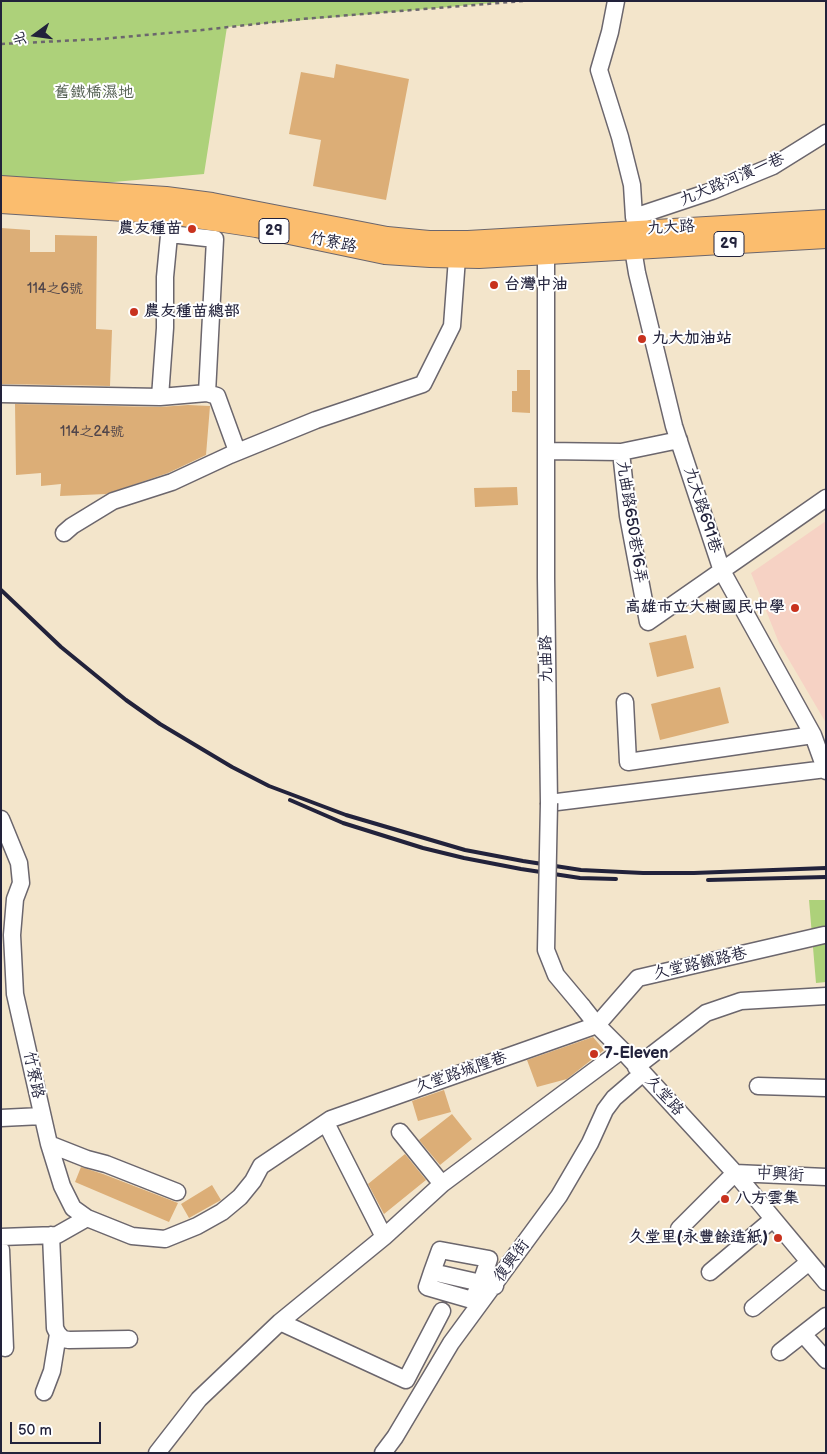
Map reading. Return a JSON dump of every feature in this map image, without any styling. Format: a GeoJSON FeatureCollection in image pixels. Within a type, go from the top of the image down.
{"type":"FeatureCollection","features":[{"type":"Feature","properties":{"kind":"main road","name":"竹寮路"},"geometry":{"type":"LineString","coordinates":[[1,186],[171,215],[368,242],[387,237],[546,245]]}},
{"type":"Feature","properties":{"kind":"main road","name":"竹寮路"},"geometry":{"type":"LineString","coordinates":[[1,203],[171,215]]}},
{"type":"Feature","properties":{"kind":"main road","name":"九大路"},"geometry":{"type":"LineString","coordinates":[[546,245],[635,232],[826,220]]}},
{"type":"Feature","properties":{"kind":"main road","name":"九大路"},"geometry":{"type":"LineString","coordinates":[[635,232],[826,238]]}},
{"type":"Feature","properties":{"kind":"main road","name":"竹寮路"},"geometry":{"type":"LineString","coordinates":[[368,242],[385,254],[457,258],[546,245]]}},
{"type":"Feature","properties":{"kind":"street","name":"九大路691巷"},"geometry":{"type":"LineString","coordinates":[[616,1],[610,32],[599,70],[620,137],[632,185],[642,292],[678,440],[722,571],[813,735],[826,770]]}},
{"type":"Feature","properties":{"kind":"street","name":"九大路河濱一巷"},"geometry":{"type":"LineString","coordinates":[[635,232],[712,191],[773,166],[826,133]]}},
{"type":"Feature","properties":{"kind":"street"},"geometry":{"type":"LineString","coordinates":[[160,397],[165,328],[165,277],[171,215],[215,239],[208,394]]}},
{"type":"Feature","properties":{"kind":"street","name":"九曲路"},"geometry":{"type":"LineString","coordinates":[[546,245],[546,578],[549,803]]}},
{"type":"Feature","properties":{"kind":"street"},"geometry":{"type":"LineString","coordinates":[[64,533],[113,501],[172,482],[238,451],[316,420],[423,384],[452,326],[457,258]]}},
{"type":"Feature","properties":{"kind":"street"},"geometry":{"type":"LineString","coordinates":[[1,394],[160,397],[208,394],[217,396],[238,451]]}},
{"type":"Feature","properties":{"kind":"street"},"geometry":{"type":"LineString","coordinates":[[546,451],[620,452],[678,440]]}},
{"type":"Feature","properties":{"kind":"street","name":"九曲路650巷16弄"},"geometry":{"type":"LineString","coordinates":[[620,452],[628,516],[648,622],[722,571]]}},
{"type":"Feature","properties":{"kind":"street"},"geometry":{"type":"LineString","coordinates":[[722,571],[826,498]]}},
{"type":"Feature","properties":{"kind":"street"},"geometry":{"type":"LineString","coordinates":[[625,702],[628,762],[813,735]]}},
{"type":"Feature","properties":{"kind":"street"},"geometry":{"type":"LineString","coordinates":[[549,803],[826,770]]}},
{"type":"Feature","properties":{"kind":"street","name":"久堂路"},"geometry":{"type":"LineString","coordinates":[[549,803],[546,950],[556,975],[597,1026],[622,1050],[734,1173],[826,1282]]}},
{"type":"Feature","properties":{"kind":"street","name":"竹寮路"},"geometry":{"type":"LineString","coordinates":[[1,819],[18,862],[21,883],[8,899],[12,935],[8,994],[42,1116],[1,1118]]}},
{"type":"Feature","properties":{"kind":"street","name":"久堂路鐵路巷"},"geometry":{"type":"LineString","coordinates":[[597,1026],[638,978],[824,935]]}},
{"type":"Feature","properties":{"kind":"street","name":"復興街"},"geometry":{"type":"LineString","coordinates":[[383,1453],[395,1437],[488,1284],[560,1196],[590,1143],[605,1110],[640,1070],[706,1013],[741,1001],[826,996]]}},
{"type":"Feature","properties":{"kind":"street","name":"久堂路城隍巷"},"geometry":{"type":"LineString","coordinates":[[42,1116],[62,1186],[73,1208],[88,1218],[132,1236],[165,1239],[198,1226],[222,1212],[240,1197],[253,1181],[261,1166],[331,1119],[597,1026]]}},
{"type":"Feature","properties":{"kind":"street"},"geometry":{"type":"LineString","coordinates":[[157,1453],[199,1399],[280,1322],[384,1236],[442,1184],[622,1050]]}},
{"type":"Feature","properties":{"kind":"street"},"geometry":{"type":"LineString","coordinates":[[758,1086],[826,1088]]}},
{"type":"Feature","properties":{"kind":"street"},"geometry":{"type":"LineString","coordinates":[[326,1123],[384,1236]]}},
{"type":"Feature","properties":{"kind":"street"},"geometry":{"type":"LineString","coordinates":[[400,1132],[442,1184]]}},
{"type":"Feature","properties":{"kind":"street"},"geometry":{"type":"LineString","coordinates":[[49,1144],[177,1192]]}},
{"type":"Feature","properties":{"kind":"street"},"geometry":{"type":"LineString","coordinates":[[679,1228],[734,1173]]}},
{"type":"Feature","properties":{"kind":"street","name":"中興街"},"geometry":{"type":"LineString","coordinates":[[734,1173],[826,1177]]}},
{"type":"Feature","properties":{"kind":"street"},"geometry":{"type":"LineString","coordinates":[[1,1238],[57,1235],[88,1218]]}},
{"type":"Feature","properties":{"kind":"street"},"geometry":{"type":"LineString","coordinates":[[710,1272],[773,1219]]}},
{"type":"Feature","properties":{"kind":"street"},"geometry":{"type":"LineString","coordinates":[[51,1235],[55,1328],[58,1334],[63,1339],[68,1340],[129,1339]]}},
{"type":"Feature","properties":{"kind":"street"},"geometry":{"type":"LineString","coordinates":[[1,1250],[5,1348]]}},
{"type":"Feature","properties":{"kind":"street"},"geometry":{"type":"LineString","coordinates":[[440,1250],[489,1259],[488,1284],[432,1272],[440,1250]]}},
{"type":"Feature","properties":{"kind":"street"},"geometry":{"type":"LineString","coordinates":[[753,1308],[809,1262]]}},
{"type":"Feature","properties":{"kind":"street"},"geometry":{"type":"LineString","coordinates":[[280,1322],[406,1380],[442,1312]]}},
{"type":"Feature","properties":{"kind":"street"},"geometry":{"type":"LineString","coordinates":[[780,1352],[826,1316]]}},
{"type":"Feature","properties":{"kind":"street"},"geometry":{"type":"LineString","coordinates":[[44,1392],[52,1370],[58,1334]]}},
{"type":"Feature","properties":{"kind":"street"},"geometry":{"type":"LineString","coordinates":[[803,1334],[826,1360]]}},
{"type":"Feature","properties":{"kind":"path"},"geometry":{"type":"LineString","coordinates":[[1,44],[101,39],[302,19],[523,1]]}},
{"type":"Feature","properties":{"kind":"shaded area","name":"高雄市立大樹國民中學"},"geometry":{"type":"Polygon","coordinates":[[[826,521],[826,723],[779,643],[751,573],[826,521]]]}},
{"type":"Feature","properties":{"kind":"green space","name":"舊鐵橋濕地"},"geometry":{"type":"Polygon","coordinates":[[[1,1],[515,1],[227,27],[204,174],[1,192],[1,1]]]}},
{"type":"Feature","properties":{"kind":"green space"},"geometry":{"type":"Polygon","coordinates":[[[809,900],[826,900],[826,982],[816,983],[809,900]]]}},
{"type":"Feature","properties":{"kind":"building"},"geometry":{"type":"Polygon","coordinates":[[[336,64],[409,79],[386,200],[313,186],[321,140],[289,134],[301,72],[334,78],[336,64]]]}},
{"type":"Feature","properties":{"kind":"building"},"geometry":{"type":"Polygon","coordinates":[[[1,228],[30,230],[30,252],[55,252],[55,235],[97,236],[96,329],[112,330],[110,386],[1,384],[1,228]]]}},
{"type":"Feature","properties":{"kind":"building"},"geometry":{"type":"Polygon","coordinates":[[[517,370],[530,370],[530,413],[512,412],[512,391],[517,391],[517,370]]]}},
{"type":"Feature","properties":{"kind":"building"},"geometry":{"type":"Polygon","coordinates":[[[15,404],[160,407],[210,406],[206,455],[168,473],[106,494],[60,496],[61,484],[41,486],[41,473],[16,475],[15,404]]]}},
{"type":"Feature","properties":{"kind":"building"},"geometry":{"type":"Polygon","coordinates":[[[517,487],[518,505],[475,507],[474,488],[517,487]]]}},
{"type":"Feature","properties":{"kind":"building"},"geometry":{"type":"Polygon","coordinates":[[[686,635],[694,668],[657,677],[649,643],[686,635]]]}},
{"type":"Feature","properties":{"kind":"building"},"geometry":{"type":"Polygon","coordinates":[[[720,687],[729,723],[660,740],[651,704],[720,687]]]}},
{"type":"Feature","properties":{"kind":"building"},"geometry":{"type":"Polygon","coordinates":[[[593,1037],[604,1050],[567,1079],[537,1087],[527,1060],[593,1037]]]}},
{"type":"Feature","properties":{"kind":"building"},"geometry":{"type":"Polygon","coordinates":[[[444,1090],[451,1112],[418,1121],[412,1101],[444,1090]]]}},
{"type":"Feature","properties":{"kind":"building"},"geometry":{"type":"Polygon","coordinates":[[[452,1114],[472,1139],[440,1165],[419,1140],[452,1114]]]}},
{"type":"Feature","properties":{"kind":"building"},"geometry":{"type":"Polygon","coordinates":[[[405,1154],[426,1180],[384,1214],[368,1184],[405,1154]]]}},
{"type":"Feature","properties":{"kind":"building"},"geometry":{"type":"Polygon","coordinates":[[[81,1167],[178,1203],[169,1222],[75,1182],[81,1167]]]}},
{"type":"Feature","properties":{"kind":"building"},"geometry":{"type":"Polygon","coordinates":[[[212,1185],[221,1200],[189,1218],[181,1204],[212,1185]]]}},
{"type":"Feature","properties":{"kind":"railway"},"geometry":{"type":"LineString","coordinates":[[1,590],[61,647],[126,700],[160,724],[232,767],[269,786],[346,815],[465,850],[581,870],[694,873],[826,868]]}},
{"type":"Feature","properties":{"kind":"railway"},"geometry":{"type":"LineString","coordinates":[[290,800],[343,823],[423,848],[464,858],[580,878],[616,879]]}},
{"type":"Feature","properties":{"kind":"railway"},"geometry":{"type":"LineString","coordinates":[[708,880],[826,877]]}},
{"type":"Feature","properties":{"kind":"place","name":"農友種苗"},"geometry":{"type":"Point","coordinates":[192,229]}},
{"type":"Feature","properties":{"kind":"place","name":"台灣中油"},"geometry":{"type":"Point","coordinates":[494,285]}},
{"type":"Feature","properties":{"kind":"place","name":"農友種苗總部"},"geometry":{"type":"Point","coordinates":[134,312]}},
{"type":"Feature","properties":{"kind":"place","name":"九大加油站"},"geometry":{"type":"Point","coordinates":[642,339]}},
{"type":"Feature","properties":{"kind":"place","name":"高雄市立大樹國民中學"},"geometry":{"type":"Point","coordinates":[795,608]}},
{"type":"Feature","properties":{"kind":"place","name":"7-Eleven"},"geometry":{"type":"Point","coordinates":[594,1054]}},
{"type":"Feature","properties":{"kind":"place","name":"八方雲集"},"geometry":{"type":"Point","coordinates":[725,1199]}},
{"type":"Feature","properties":{"kind":"place","name":"久堂里(永豐餘造紙)"},"geometry":{"type":"Point","coordinates":[778,1238]}}]}
